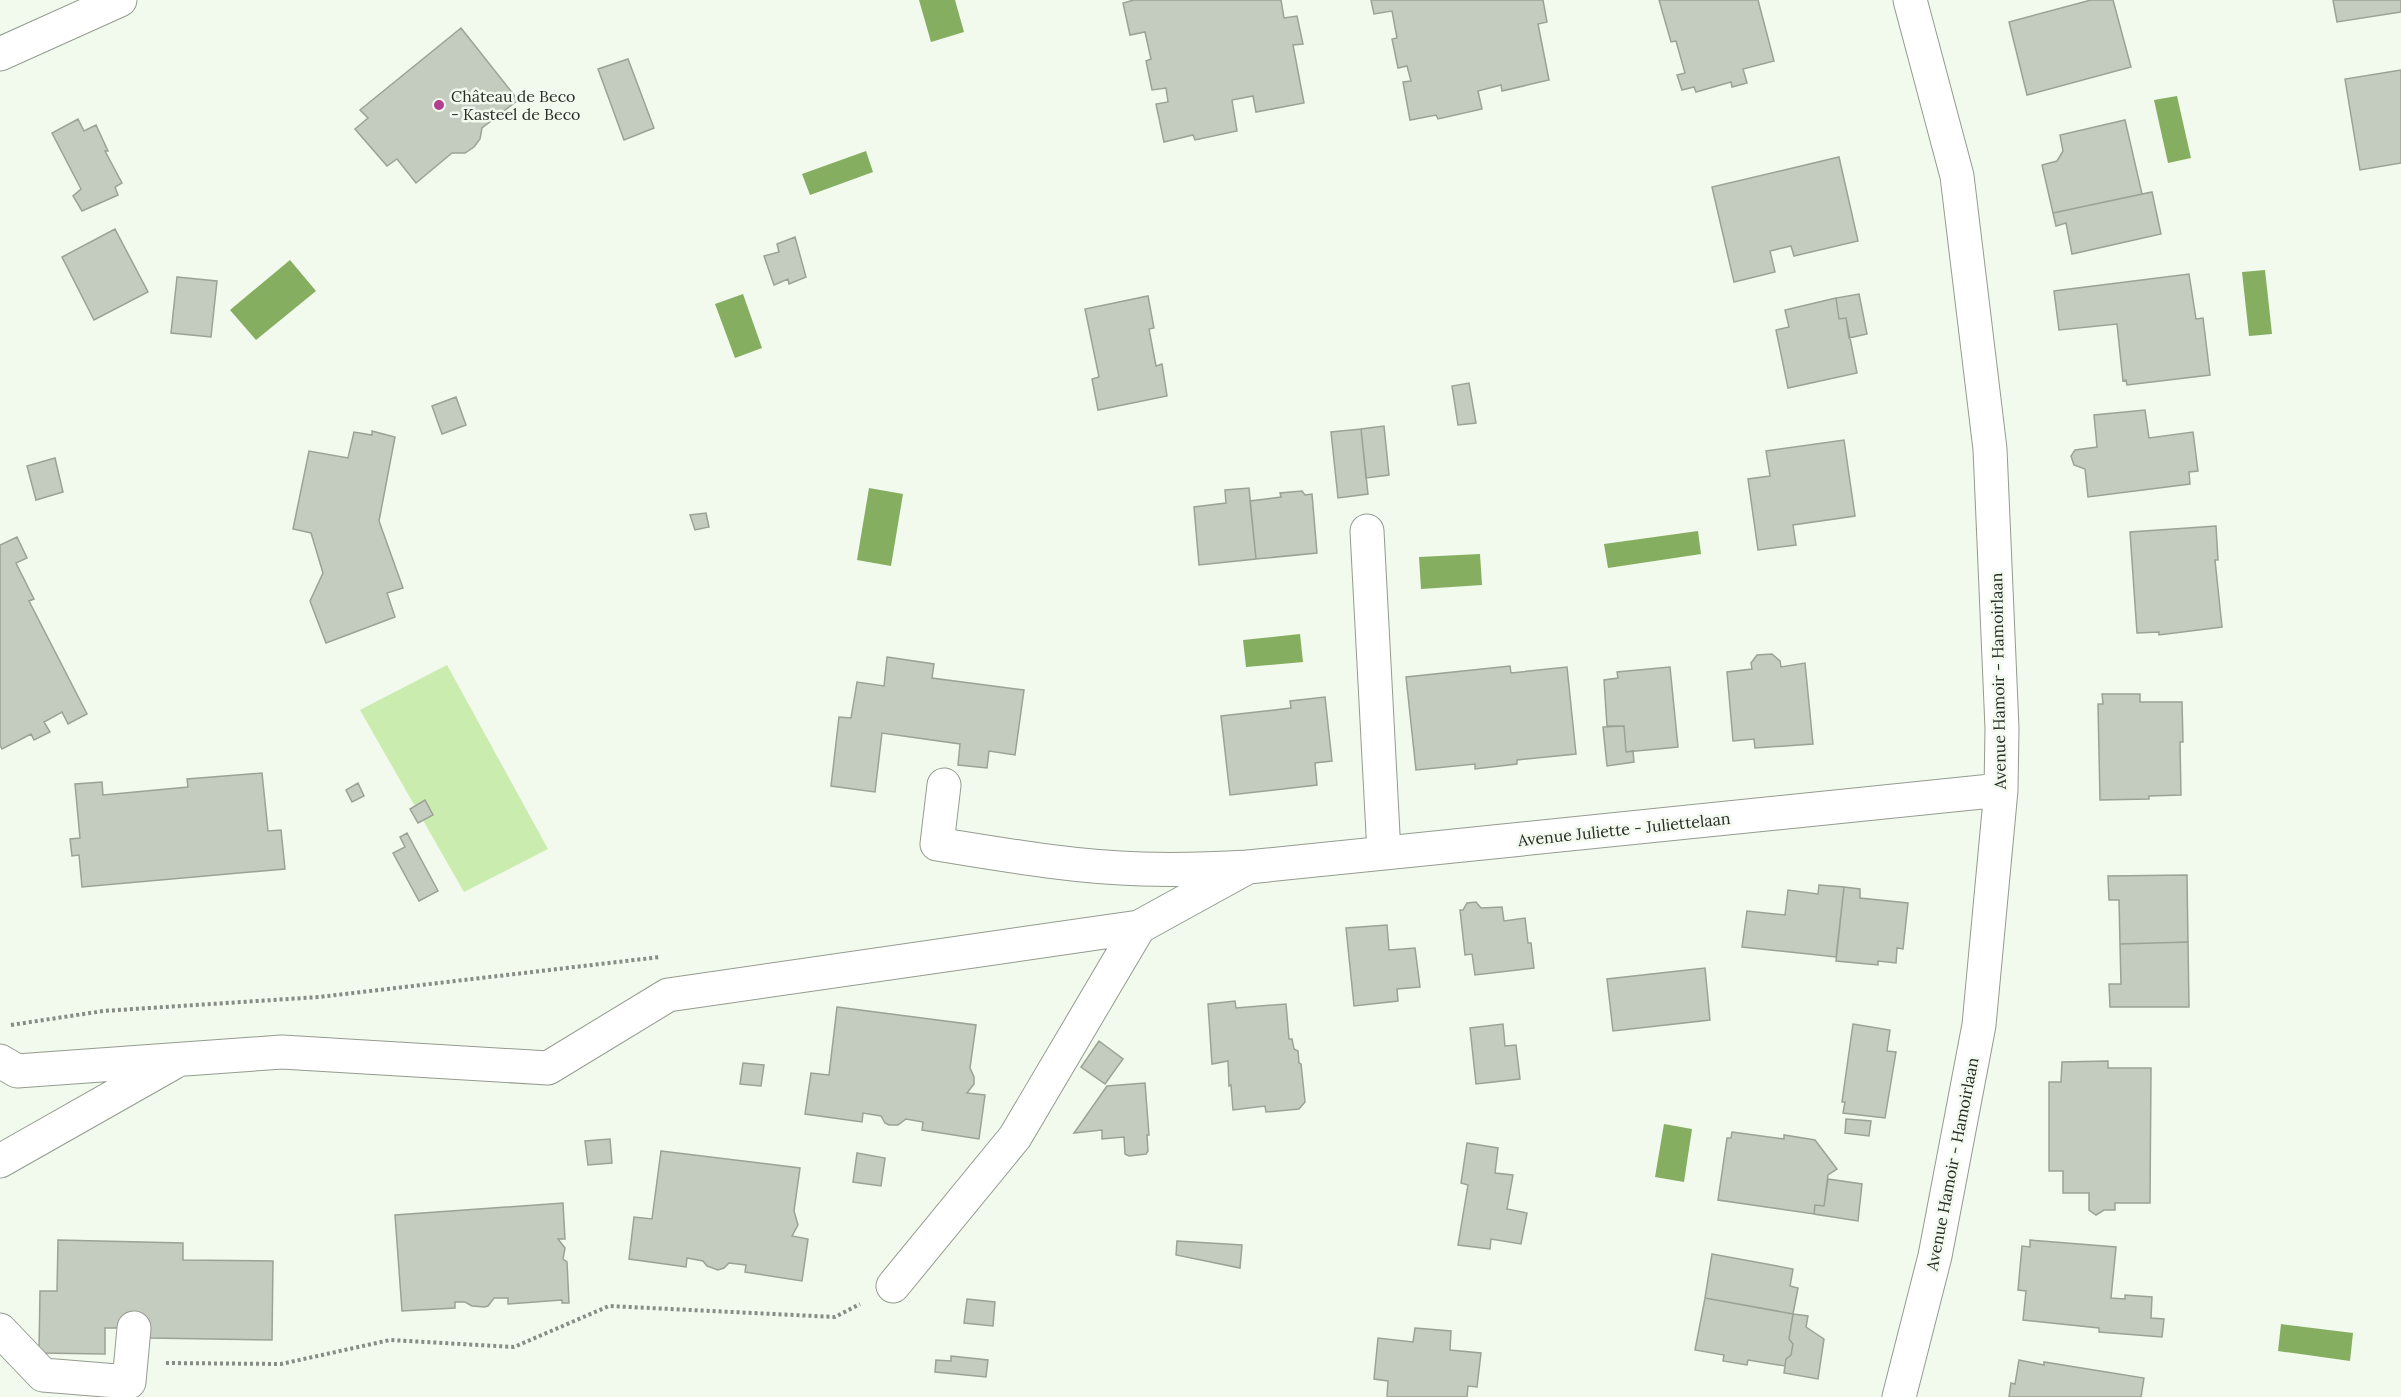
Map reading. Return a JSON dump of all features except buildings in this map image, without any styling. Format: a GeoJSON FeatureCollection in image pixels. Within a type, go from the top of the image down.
{"type":"FeatureCollection","features":[{"type":"Feature","properties":{"kind":"street"},"geometry":{"type":"LineString","coordinates":[[0,54],[120,0]]}},
{"type":"Feature","properties":{"kind":"street","name":"Avenue Hamoir - Hamoirlaan"},"geometry":{"type":"LineString","coordinates":[[1899,1397],[1935,1256],[1979,1025],[2001,790],[2002,728],[1988,438],[1957,176],[1910,0]]}},
{"type":"Feature","properties":{"kind":"street"},"geometry":{"type":"LineString","coordinates":[[1366,531],[1384,853]]}},
{"type":"Feature","properties":{"kind":"street","name":"Avenue Juliette - Juliettelaan"},"geometry":{"type":"LineString","coordinates":[[944,785],[937,844],[1024,859],[1094,866],[1191,870],[1248,867],[2001,790]]}},
{"type":"Feature","properties":{"kind":"street"},"geometry":{"type":"LineString","coordinates":[[0,1061],[18,1071],[282,1052],[548,1068],[668,995],[1139,927],[1248,867]]}},
{"type":"Feature","properties":{"kind":"street"},"geometry":{"type":"LineString","coordinates":[[893,1286],[1015,1137],[1139,927]]}},
{"type":"Feature","properties":{"kind":"street"},"geometry":{"type":"LineString","coordinates":[[0,1161],[179,1059]]}},
{"type":"Feature","properties":{"kind":"street"},"geometry":{"type":"LineString","coordinates":[[0,1330],[44,1375],[129,1382],[134,1328]]}},
{"type":"Feature","properties":{"kind":"path"},"geometry":{"type":"LineString","coordinates":[[8,1026],[103,1011],[319,997],[663,957]]}},
{"type":"Feature","properties":{"kind":"path"},"geometry":{"type":"LineString","coordinates":[[131,1362],[281,1364],[390,1340],[514,1347],[609,1306],[835,1317],[893,1286]]}},
{"type":"Feature","properties":{"kind":"shaded area"},"geometry":{"type":"Polygon","coordinates":[[[919,0],[955,0],[964,32],[931,42],[919,0]]]}},
{"type":"Feature","properties":{"kind":"shaded area"},"geometry":{"type":"Polygon","coordinates":[[[2177,96],[2191,158],[2168,163],[2154,100],[2177,96]]]}},
{"type":"Feature","properties":{"kind":"shaded area"},"geometry":{"type":"Polygon","coordinates":[[[866,151],[873,172],[810,195],[802,174],[866,151]]]}},
{"type":"Feature","properties":{"kind":"shaded area"},"geometry":{"type":"Polygon","coordinates":[[[290,260],[316,291],[256,340],[230,310],[290,260]]]}},
{"type":"Feature","properties":{"kind":"shaded area"},"geometry":{"type":"Polygon","coordinates":[[[2265,270],[2272,334],[2249,336],[2242,272],[2265,270]]]}},
{"type":"Feature","properties":{"kind":"shaded area"},"geometry":{"type":"Polygon","coordinates":[[[743,294],[762,348],[735,358],[715,304],[743,294]]]}},
{"type":"Feature","properties":{"kind":"shaded area"},"geometry":{"type":"Polygon","coordinates":[[[869,488],[903,494],[891,566],[857,560],[869,488]]]}},
{"type":"Feature","properties":{"kind":"shaded area"},"geometry":{"type":"Polygon","coordinates":[[[1698,531],[1701,554],[1608,568],[1604,544],[1698,531]]]}},
{"type":"Feature","properties":{"kind":"shaded area"},"geometry":{"type":"Polygon","coordinates":[[[1480,554],[1482,585],[1421,589],[1419,557],[1480,554]]]}},
{"type":"Feature","properties":{"kind":"shaded area"},"geometry":{"type":"Polygon","coordinates":[[[1300,634],[1303,662],[1246,667],[1243,640],[1300,634]]]}},
{"type":"Feature","properties":{"kind":"shaded area"},"geometry":{"type":"Polygon","coordinates":[[[447,665],[548,849],[464,892],[360,710],[447,665]]]}},
{"type":"Feature","properties":{"kind":"shaded area"},"geometry":{"type":"Polygon","coordinates":[[[1664,1124],[1692,1129],[1684,1182],[1655,1177],[1664,1124]]]}},
{"type":"Feature","properties":{"kind":"shaded area"},"geometry":{"type":"Polygon","coordinates":[[[2281,1324],[2353,1333],[2350,1361],[2278,1351],[2281,1324]]]}},
{"type":"Feature","properties":{"kind":"place","name":"Château de Beco - Kasteel de Beco"},"geometry":{"type":"Point","coordinates":[439,105]}}]}
